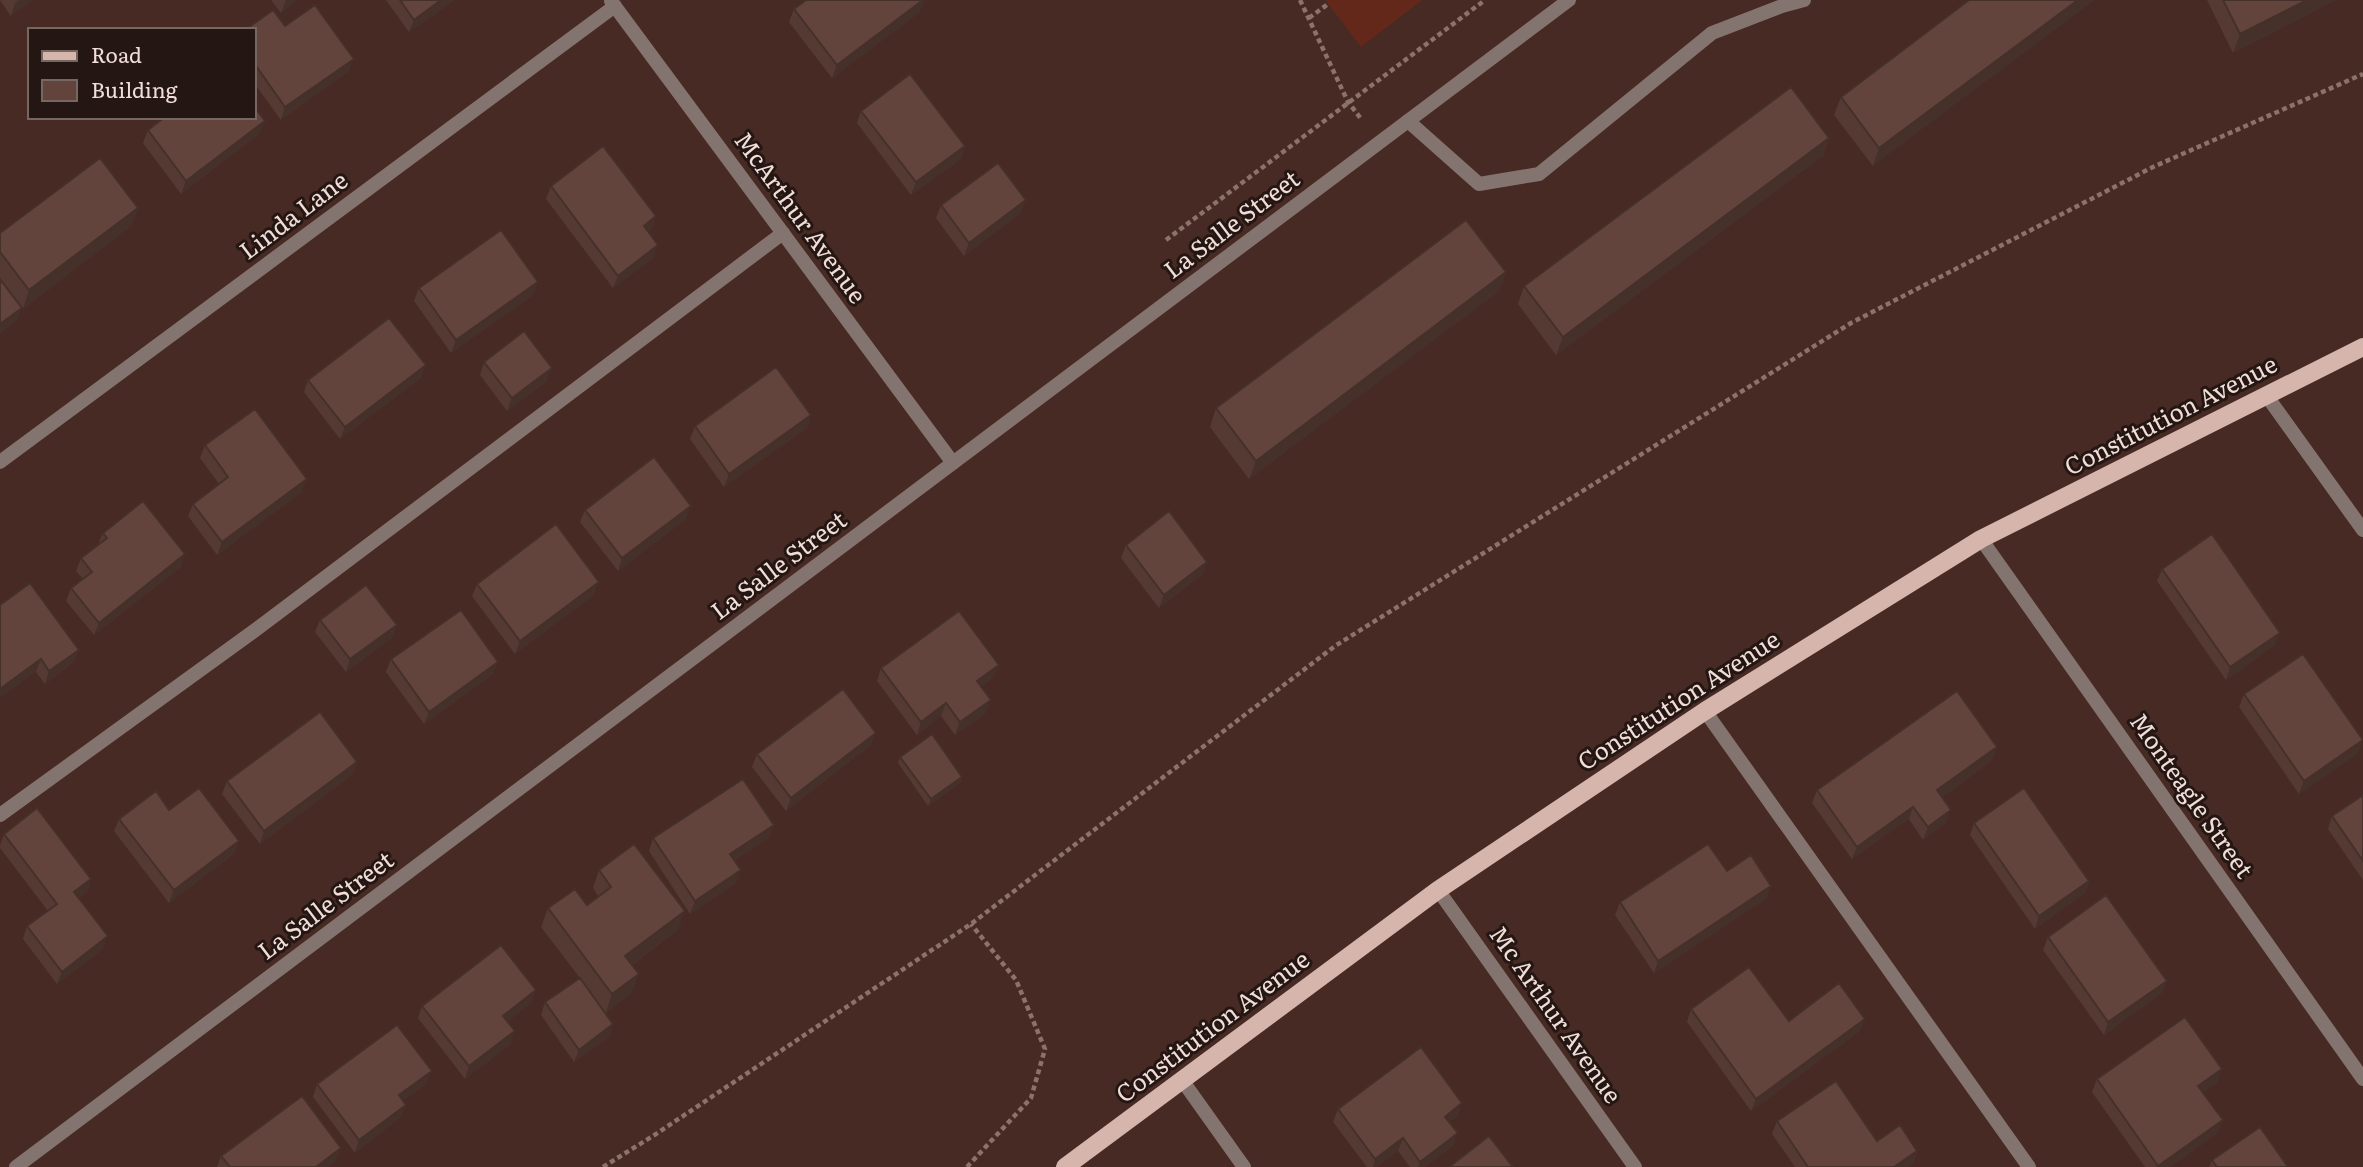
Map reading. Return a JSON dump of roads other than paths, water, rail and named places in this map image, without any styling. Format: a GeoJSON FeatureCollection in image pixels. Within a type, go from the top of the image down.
{"type":"FeatureCollection","features":[{"type":"Feature","properties":{"kind":"main road","name":"Constitution Avenue"},"geometry":{"type":"LineString","coordinates":[[1065,1167],[1438,890],[1705,711],[1981,539],[2363,347]]}},
{"type":"Feature","properties":{"kind":"street","name":"La Salle Street"},"geometry":{"type":"LineString","coordinates":[[16,1167],[1569,0]]}},
{"type":"Feature","properties":{"kind":"street"},"geometry":{"type":"LineString","coordinates":[[1408,121],[1479,184],[1539,174],[1713,33],[1804,0]]}},
{"type":"Feature","properties":{"kind":"street","name":"McArthur Avenue"},"geometry":{"type":"LineString","coordinates":[[613,3],[953,463]]}},
{"type":"Feature","properties":{"kind":"street","name":"Linda Lane"},"geometry":{"type":"LineString","coordinates":[[0,462],[613,3]]}},
{"type":"Feature","properties":{"kind":"street"},"geometry":{"type":"LineString","coordinates":[[0,815],[254,631],[783,233]]}},
{"type":"Feature","properties":{"kind":"street"},"geometry":{"type":"LineString","coordinates":[[2266,395],[2363,530]]}},
{"type":"Feature","properties":{"kind":"street","name":"Monteagle Street"},"geometry":{"type":"LineString","coordinates":[[1981,539],[2363,1079]]}},
{"type":"Feature","properties":{"kind":"street"},"geometry":{"type":"LineString","coordinates":[[1705,711],[2029,1167]]}},
{"type":"Feature","properties":{"kind":"street","name":"Mc Arthur Avenue"},"geometry":{"type":"LineString","coordinates":[[1438,890],[1635,1167]]}},
{"type":"Feature","properties":{"kind":"street"},"geometry":{"type":"LineString","coordinates":[[1182,1080],[1244,1167]]}}]}
